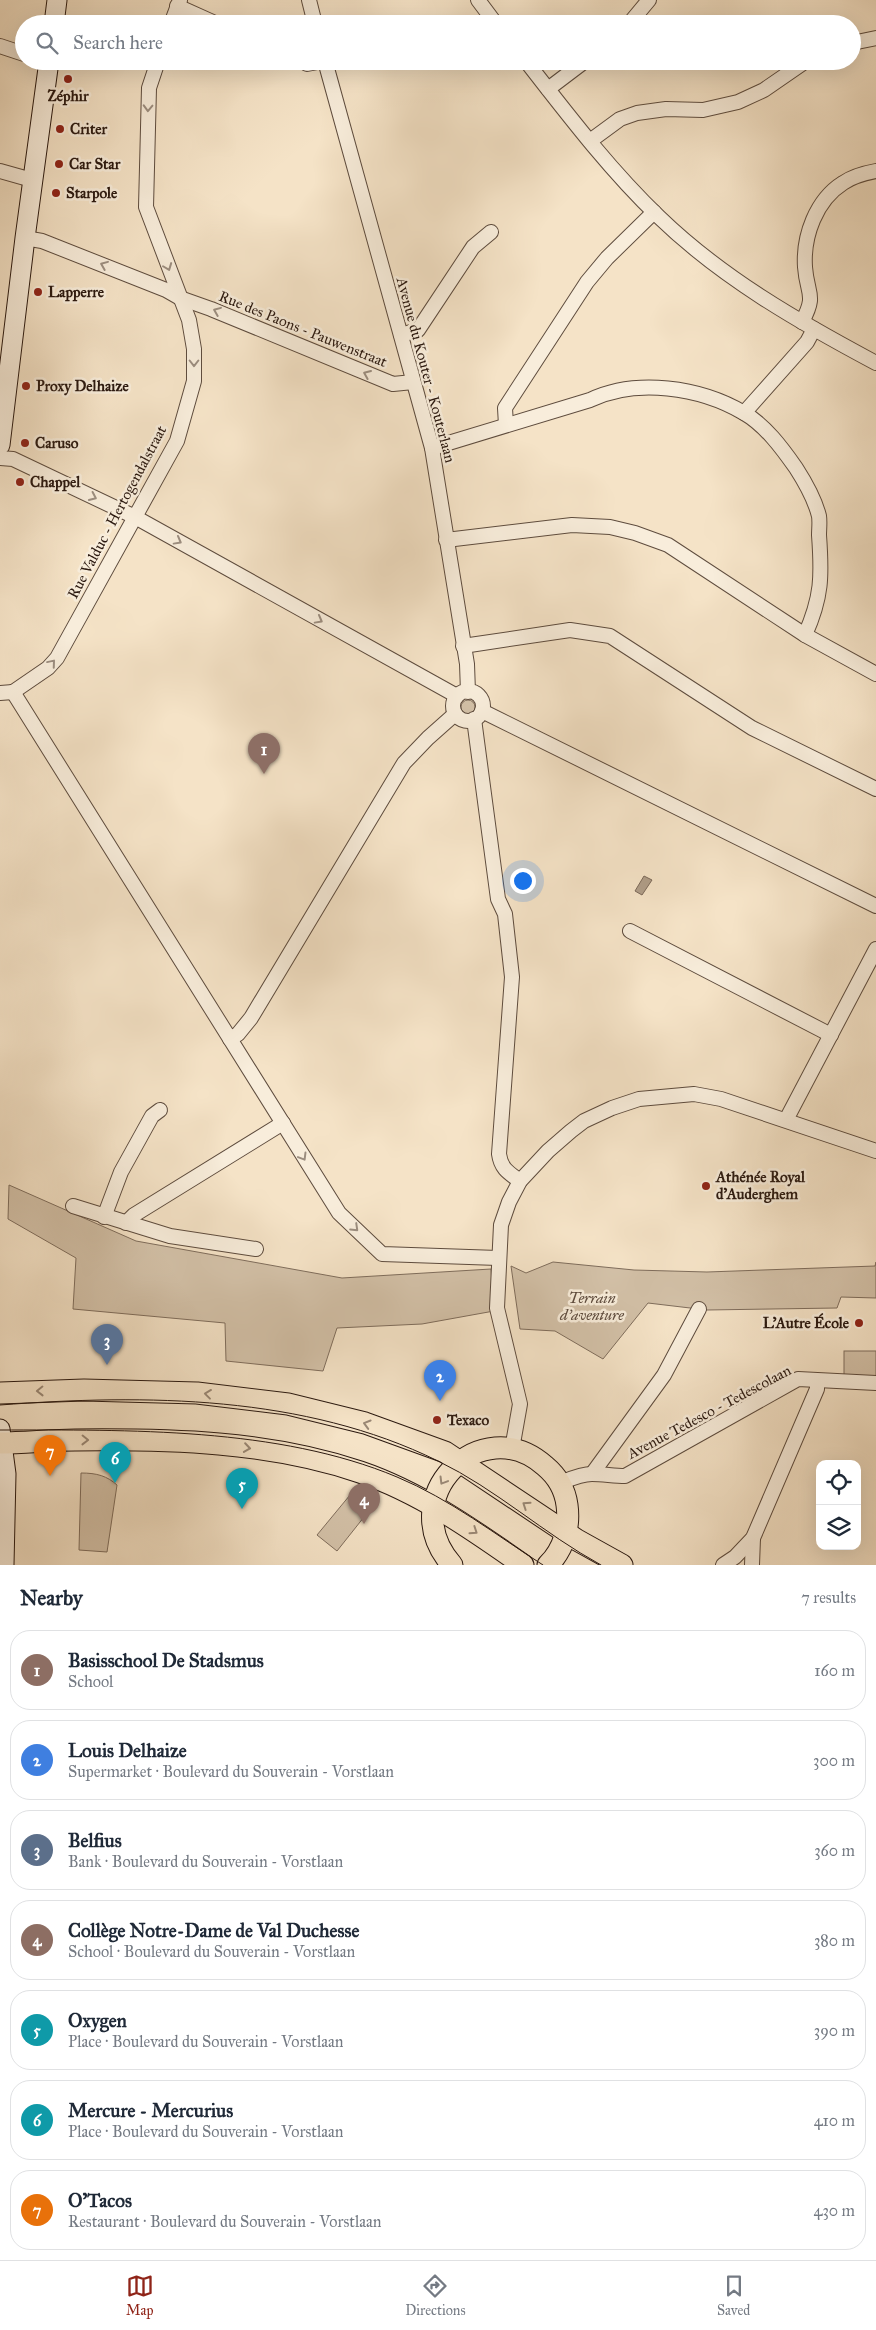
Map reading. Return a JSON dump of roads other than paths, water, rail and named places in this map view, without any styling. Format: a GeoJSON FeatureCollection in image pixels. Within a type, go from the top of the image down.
{"type":"FeatureCollection","features":[{"type":"Feature","properties":{"kind":"main road"},"geometry":{"type":"LineString","coordinates":[[55,15],[57,0]]}},
{"type":"Feature","properties":{"kind":"main road"},"geometry":{"type":"LineString","coordinates":[[0,445],[32,180],[48,70]]}},
{"type":"Feature","properties":{"kind":"main road"},"geometry":{"type":"LineString","coordinates":[[0,1393],[84,1390],[197,1393],[288,1404],[365,1423],[445,1452],[566,1533],[622,1565]]}},
{"type":"Feature","properties":{"kind":"main road"},"geometry":{"type":"LineString","coordinates":[[4,1565],[6,1474],[0,1438],[187,1442],[278,1452],[359,1472],[433,1506],[471,1528],[523,1565]]}},
{"type":"Feature","properties":{"kind":"main road"},"geometry":{"type":"LineString","coordinates":[[452,1565],[436,1540],[432,1522],[433,1506],[443,1479],[460,1461],[494,1448],[512,1449],[540,1461],[560,1483],[566,1499],[568,1516],[566,1533],[558,1553],[548,1565]]}},
{"type":"Feature","properties":{"kind":"street"},"geometry":{"type":"LineString","coordinates":[[308,0],[312,15]]}},
{"type":"Feature","properties":{"kind":"street"},"geometry":{"type":"LineString","coordinates":[[478,0],[489,15]]}},
{"type":"Feature","properties":{"kind":"street"},"geometry":{"type":"LineString","coordinates":[[636,15],[649,0]]}},
{"type":"Feature","properties":{"kind":"street"},"geometry":{"type":"LineString","coordinates":[[174,15],[179,3],[201,15]]}},
{"type":"Feature","properties":{"kind":"street"},"geometry":{"type":"LineString","coordinates":[[861,41],[876,38]]}},
{"type":"Feature","properties":{"kind":"street"},"geometry":{"type":"LineString","coordinates":[[0,46],[15,51]]}},
{"type":"Feature","properties":{"kind":"street","name":"Rue Valduc - Hertogendalstraat"},"geometry":{"type":"LineString","coordinates":[[7,692],[48,668],[57,658],[176,441],[194,381],[194,349],[189,320],[146,207],[149,88],[155,70]]}},
{"type":"Feature","properties":{"kind":"street","name":"Avenue du Kouter - Kouterlaan"},"geometry":{"type":"LineString","coordinates":[[327,70],[432,448],[467,664],[466,685],[462,694]]}},
{"type":"Feature","properties":{"kind":"street"},"geometry":{"type":"LineString","coordinates":[[533,70],[590,141],[654,212],[737,280],[778,308],[876,363]]}},
{"type":"Feature","properties":{"kind":"street"},"geometry":{"type":"LineString","coordinates":[[548,89],[573,70]]}},
{"type":"Feature","properties":{"kind":"street"},"geometry":{"type":"LineString","coordinates":[[590,141],[620,119],[637,113],[666,109],[703,110],[738,102],[764,90],[793,70]]}},
{"type":"Feature","properties":{"kind":"street"},"geometry":{"type":"LineString","coordinates":[[0,171],[32,180]]}},
{"type":"Feature","properties":{"kind":"street"},"geometry":{"type":"LineString","coordinates":[[744,413],[807,342],[812,301],[805,267],[806,244],[810,226],[824,201],[843,183],[876,171]]}},
{"type":"Feature","properties":{"kind":"street"},"geometry":{"type":"LineString","coordinates":[[506,425],[505,408],[587,282],[607,258],[654,212]]}},
{"type":"Feature","properties":{"kind":"street"},"geometry":{"type":"LineString","coordinates":[[401,335],[418,330],[473,246],[491,232]]}},
{"type":"Feature","properties":{"kind":"street","name":"Rue des Paons - Pauwenstraat"},"geometry":{"type":"LineString","coordinates":[[25,238],[42,241],[166,290],[180,298],[393,384],[414,382]]}},
{"type":"Feature","properties":{"kind":"street"},"geometry":{"type":"LineString","coordinates":[[432,448],[590,400],[608,392],[635,388],[665,388],[691,393],[744,413],[784,452],[805,482],[819,516],[822,560],[820,589],[813,617],[805,635]]}},
{"type":"Feature","properties":{"kind":"street"},"geometry":{"type":"LineString","coordinates":[[0,458],[13,459],[135,517],[462,694],[480,698],[478,715],[497,889],[505,914],[512,976],[499,1154],[505,1170],[520,1181]]}},
{"type":"Feature","properties":{"kind":"street"},"geometry":{"type":"LineString","coordinates":[[446,540],[572,525],[610,527],[635,533],[668,546],[805,635],[876,674]]}},
{"type":"Feature","properties":{"kind":"street"},"geometry":{"type":"LineString","coordinates":[[463,646],[570,630],[610,636],[752,728],[876,789]]}},
{"type":"Feature","properties":{"kind":"street"},"geometry":{"type":"LineString","coordinates":[[7,692],[230,1039],[339,1213],[382,1254],[498,1258]]}},
{"type":"Feature","properties":{"kind":"street"},"geometry":{"type":"LineString","coordinates":[[462,694],[453,705],[455,714],[464,720],[478,715],[876,906]]}},
{"type":"Feature","properties":{"kind":"street"},"geometry":{"type":"LineString","coordinates":[[230,1039],[238,1034],[251,1018],[404,763],[434,732],[455,714]]}},
{"type":"Feature","properties":{"kind":"street"},"geometry":{"type":"LineString","coordinates":[[630,931],[831,1035]]}},
{"type":"Feature","properties":{"kind":"street"},"geometry":{"type":"LineString","coordinates":[[786,1120],[876,949]]}},
{"type":"Feature","properties":{"kind":"street"},"geometry":{"type":"LineString","coordinates":[[512,1449],[520,1404],[497,1308],[501,1224],[508,1202],[520,1181],[548,1151],[584,1121],[612,1108],[639,1099],[694,1094],[721,1099],[876,1151]]}},
{"type":"Feature","properties":{"kind":"street"},"geometry":{"type":"LineString","coordinates":[[104,1217],[121,1172],[152,1116],[160,1110]]}},
{"type":"Feature","properties":{"kind":"street"},"geometry":{"type":"LineString","coordinates":[[126,1224],[134,1216],[283,1123]]}},
{"type":"Feature","properties":{"kind":"street"},"geometry":{"type":"LineString","coordinates":[[73,1206],[126,1224],[170,1236],[256,1249]]}},
{"type":"Feature","properties":{"kind":"street"},"geometry":{"type":"LineString","coordinates":[[592,1474],[664,1375],[699,1309]]}},
{"type":"Feature","properties":{"kind":"street","name":"Avenue Tedesco - Tedescolaan"},"geometry":{"type":"LineString","coordinates":[[560,1483],[577,1476],[592,1474],[609,1477],[625,1476],[798,1379],[876,1383]]}},
{"type":"Feature","properties":{"kind":"street"},"geometry":{"type":"LineString","coordinates":[[723,1565],[735,1557],[753,1538],[817,1390],[817,1380]]}},
{"type":"Feature","properties":{"kind":"street"},"geometry":{"type":"LineString","coordinates":[[752,1565],[753,1538]]}},
{"type":"Feature","properties":{"kind":"tram line"},"geometry":{"type":"LineString","coordinates":[[0,1405],[111,1400],[167,1400],[224,1404],[279,1411],[334,1423],[387,1439],[459,1472],[560,1540],[601,1565]]}},
{"type":"Feature","properties":{"kind":"tram line"},"geometry":{"type":"LineString","coordinates":[[0,1430],[99,1430],[202,1435],[253,1440],[303,1449],[351,1461],[417,1486],[472,1518],[543,1565]]}},
{"type":"Feature","properties":{"kind":"place","name":"Zéphir"},"geometry":{"type":"Point","coordinates":[68,79]}},
{"type":"Feature","properties":{"kind":"place","name":"Criter"},"geometry":{"type":"Point","coordinates":[60,129]}},
{"type":"Feature","properties":{"kind":"place","name":"Car Star"},"geometry":{"type":"Point","coordinates":[59,164]}},
{"type":"Feature","properties":{"kind":"place","name":"Starpole"},"geometry":{"type":"Point","coordinates":[56,193]}},
{"type":"Feature","properties":{"kind":"place","name":"Lapperre"},"geometry":{"type":"Point","coordinates":[38,292]}},
{"type":"Feature","properties":{"kind":"place","name":"Proxy Delhaize"},"geometry":{"type":"Point","coordinates":[26,386]}},
{"type":"Feature","properties":{"kind":"place","name":"Caruso"},"geometry":{"type":"Point","coordinates":[25,443]}},
{"type":"Feature","properties":{"kind":"place","name":"Chappel"},"geometry":{"type":"Point","coordinates":[20,482]}},
{"type":"Feature","properties":{"kind":"place","name":"Basisschool De Stadsmus"},"geometry":{"type":"Point","coordinates":[264,774]}},
{"type":"Feature","properties":{"kind":"place","name":"Athénée Royal d'Auderghem"},"geometry":{"type":"Point","coordinates":[706,1186]}},
{"type":"Feature","properties":{"kind":"place","name":"L'Autre École"},"geometry":{"type":"Point","coordinates":[859,1323]}},
{"type":"Feature","properties":{"kind":"place","name":"Belfius"},"geometry":{"type":"Point","coordinates":[107,1365]}},
{"type":"Feature","properties":{"kind":"place","name":"Louis Delhaize"},"geometry":{"type":"Point","coordinates":[440,1401]}},
{"type":"Feature","properties":{"kind":"place","name":"Texaco"},"geometry":{"type":"Point","coordinates":[437,1420]}},
{"type":"Feature","properties":{"kind":"place","name":"O'Tacos"},"geometry":{"type":"Point","coordinates":[50,1476]}},
{"type":"Feature","properties":{"kind":"place","name":"Mercure - Mercurius"},"geometry":{"type":"Point","coordinates":[115,1483]}},
{"type":"Feature","properties":{"kind":"place","name":"Oxygen"},"geometry":{"type":"Point","coordinates":[242,1509]}},
{"type":"Feature","properties":{"kind":"place","name":"Collège Notre-Dame de Val Duchesse"},"geometry":{"type":"Point","coordinates":[364,1524]}},
{"type":"Feature","properties":{"kind":"park label","name":"Terrain d'aventure"},"geometry":{"type":"Point","coordinates":[592,1306]}}]}
